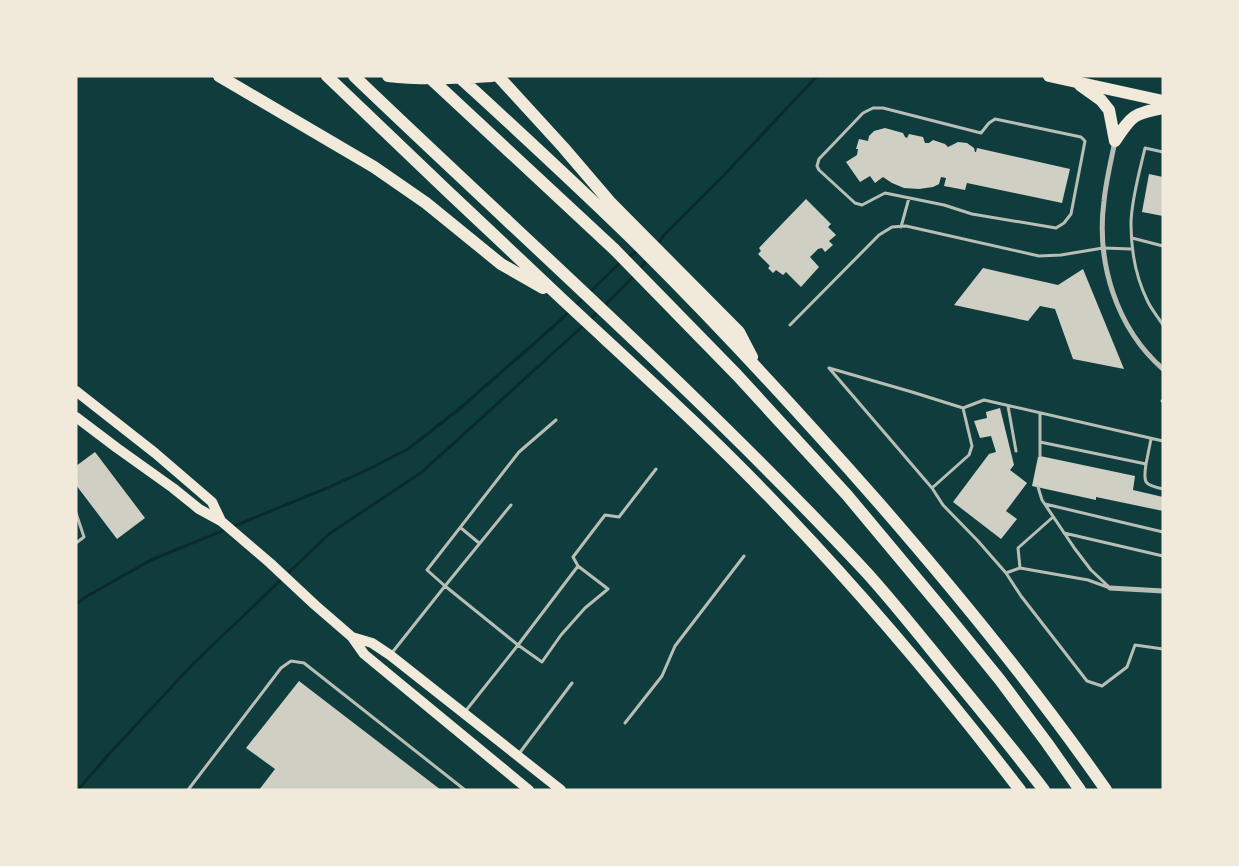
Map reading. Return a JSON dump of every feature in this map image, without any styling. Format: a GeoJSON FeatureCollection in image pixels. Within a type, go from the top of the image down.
{"type":"FeatureCollection","features":[{"type":"Feature","properties":{"kind":"highway"},"geometry":{"type":"LineString","coordinates":[[220,76],[374,167],[426,203],[501,264],[562,299]]}},
{"type":"Feature","properties":{"kind":"highway"},"geometry":{"type":"LineString","coordinates":[[326,76],[736,463],[786,514],[872,608],[979,737],[1020,790]]}},
{"type":"Feature","properties":{"kind":"highway"},"geometry":{"type":"LineString","coordinates":[[354,76],[612,319],[742,444],[802,505],[869,576],[915,630],[1044,790]]}},
{"type":"Feature","properties":{"kind":"highway"},"geometry":{"type":"LineString","coordinates":[[388,76],[408,78],[492,76]]}},
{"type":"Feature","properties":{"kind":"highway"},"geometry":{"type":"LineString","coordinates":[[428,76],[614,249],[737,374],[847,495],[994,673],[1080,790]]}},
{"type":"Feature","properties":{"kind":"highway"},"geometry":{"type":"LineString","coordinates":[[458,76],[666,265],[832,449],[925,556],[1041,700],[1106,790]]}},
{"type":"Feature","properties":{"kind":"highway"},"geometry":{"type":"LineString","coordinates":[[498,76],[563,147],[610,202],[633,233]]}},
{"type":"Feature","properties":{"kind":"highway"},"geometry":{"type":"LineString","coordinates":[[1049,76],[1163,101]]}},
{"type":"Feature","properties":{"kind":"highway"},"geometry":{"type":"LineString","coordinates":[[1075,82],[1101,100],[1109,110],[1115,141]]}},
{"type":"Feature","properties":{"kind":"highway"},"geometry":{"type":"LineString","coordinates":[[1115,141],[1134,116],[1142,112],[1163,108]]}},
{"type":"Feature","properties":{"kind":"main road"},"geometry":{"type":"LineString","coordinates":[[76,391],[155,453],[212,502],[221,520]]}},
{"type":"Feature","properties":{"kind":"main road"},"geometry":{"type":"LineString","coordinates":[[76,417],[199,509],[221,520],[352,637],[364,654],[529,790]]}},
{"type":"Feature","properties":{"kind":"main road"},"geometry":{"type":"LineString","coordinates":[[352,637],[372,643],[390,655],[561,790]]}},
{"type":"Feature","properties":{"kind":"street"},"geometry":{"type":"LineString","coordinates":[[1115,141],[1104,200],[1102,227],[1107,274],[1115,300],[1127,325],[1143,348],[1163,369]]}},
{"type":"Feature","properties":{"kind":"street"},"geometry":{"type":"LineString","coordinates":[[1110,588],[1163,591]]}},
{"type":"Feature","properties":{"kind":"lane"},"geometry":{"type":"LineString","coordinates":[[873,108],[883,108],[981,133],[989,122],[996,119],[1081,137],[1085,141],[1071,214],[1064,223],[1056,228],[972,214],[944,205],[909,198],[885,193],[862,205],[855,203],[819,170],[817,166],[819,160],[863,113],[873,108]]}},
{"type":"Feature","properties":{"kind":"lane"},"geometry":{"type":"LineString","coordinates":[[1163,152],[1145,148],[1130,223],[1132,249],[1137,272],[1148,302],[1163,325]]}},
{"type":"Feature","properties":{"kind":"lane"},"geometry":{"type":"LineString","coordinates":[[901,227],[909,198]]}},
{"type":"Feature","properties":{"kind":"lane"},"geometry":{"type":"LineString","coordinates":[[790,325],[879,235],[892,227],[906,226],[1039,256],[1060,255],[1103,248],[1132,249]]}},
{"type":"Feature","properties":{"kind":"lane"},"geometry":{"type":"LineString","coordinates":[[1132,238],[1163,246]]}},
{"type":"Feature","properties":{"kind":"lane"},"geometry":{"type":"LineString","coordinates":[[1163,441],[984,400],[963,408],[828,368],[932,488],[943,505],[1006,573],[1021,596],[1087,681],[1102,686],[1127,667],[1135,646],[1163,649]]}},
{"type":"Feature","properties":{"kind":"lane"},"geometry":{"type":"LineString","coordinates":[[1008,406],[1016,451]]}},
{"type":"Feature","properties":{"kind":"lane"},"geometry":{"type":"LineString","coordinates":[[932,488],[969,455],[972,446],[963,408]]}},
{"type":"Feature","properties":{"kind":"lane"},"geometry":{"type":"LineString","coordinates":[[1040,413],[1040,456]]}},
{"type":"Feature","properties":{"kind":"lane"},"geometry":{"type":"LineString","coordinates":[[556,420],[519,452],[428,570],[445,586],[542,662],[561,635],[585,608],[608,589],[578,566],[572,557],[606,515],[619,517],[656,469]]}},
{"type":"Feature","properties":{"kind":"lane"},"geometry":{"type":"LineString","coordinates":[[1151,439],[1144,478],[1150,486],[1163,489]]}},
{"type":"Feature","properties":{"kind":"lane"},"geometry":{"type":"LineString","coordinates":[[1040,442],[1146,464]]}},
{"type":"Feature","properties":{"kind":"lane"},"geometry":{"type":"LineString","coordinates":[[1038,487],[1045,504],[1075,550],[1091,570],[1110,588]]}},
{"type":"Feature","properties":{"kind":"lane"},"geometry":{"type":"LineString","coordinates":[[1045,504],[1163,532]]}},
{"type":"Feature","properties":{"kind":"lane"},"geometry":{"type":"LineString","coordinates":[[390,655],[511,505]]}},
{"type":"Feature","properties":{"kind":"lane"},"geometry":{"type":"LineString","coordinates":[[76,513],[84,537],[76,543]]}},
{"type":"Feature","properties":{"kind":"lane"},"geometry":{"type":"LineString","coordinates":[[1020,568],[1018,548],[1053,517]]}},
{"type":"Feature","properties":{"kind":"lane"},"geometry":{"type":"LineString","coordinates":[[461,528],[479,543]]}},
{"type":"Feature","properties":{"kind":"lane"},"geometry":{"type":"LineString","coordinates":[[1064,533],[1163,556]]}},
{"type":"Feature","properties":{"kind":"lane"},"geometry":{"type":"LineString","coordinates":[[625,723],[662,676],[675,646],[744,556]]}},
{"type":"Feature","properties":{"kind":"lane"},"geometry":{"type":"LineString","coordinates":[[464,713],[578,566]]}},
{"type":"Feature","properties":{"kind":"lane"},"geometry":{"type":"LineString","coordinates":[[1006,573],[1020,568],[1088,580],[1110,588]]}},
{"type":"Feature","properties":{"kind":"lane"},"geometry":{"type":"LineString","coordinates":[[188,790],[281,668],[291,661],[304,663],[465,790]]}},
{"type":"Feature","properties":{"kind":"lane"},"geometry":{"type":"LineString","coordinates":[[518,755],[572,683]]}},
{"type":"Feature","properties":{"kind":"building"},"geometry":{"type":"Polygon","coordinates":[[[885,128],[903,133],[907,138],[909,134],[923,137],[925,143],[933,140],[948,147],[958,142],[967,143],[974,148],[975,152],[977,148],[1070,169],[1062,203],[967,183],[965,190],[944,186],[946,178],[941,177],[939,184],[919,189],[904,188],[883,177],[875,183],[870,176],[860,182],[846,162],[857,155],[858,149],[856,149],[859,139],[868,141],[869,136],[874,131],[885,128]]]}},
{"type":"Feature","properties":{"kind":"building"},"geometry":{"type":"Polygon","coordinates":[[[1149,174],[1163,177],[1163,216],[1142,212],[1149,174]]]}},
{"type":"Feature","properties":{"kind":"building"},"geometry":{"type":"Polygon","coordinates":[[[806,199],[831,224],[828,227],[836,235],[829,241],[833,245],[825,252],[822,248],[818,249],[810,257],[819,267],[801,287],[786,272],[783,275],[776,270],[773,273],[768,268],[770,266],[758,254],[761,251],[759,248],[806,199]]]}},
{"type":"Feature","properties":{"kind":"building"},"geometry":{"type":"Polygon","coordinates":[[[983,268],[1058,285],[1083,269],[1124,369],[1073,359],[1055,309],[1040,306],[1028,321],[954,305],[983,268]]]}},
{"type":"Feature","properties":{"kind":"building"},"geometry":{"type":"Polygon","coordinates":[[[1000,408],[1014,465],[1010,470],[1027,483],[1006,511],[1017,519],[1001,539],[953,502],[989,454],[996,452],[991,436],[980,438],[974,421],[987,418],[986,412],[1000,408]]]}},
{"type":"Feature","properties":{"kind":"building"},"geometry":{"type":"Polygon","coordinates":[[[95,452],[145,518],[117,539],[76,485],[76,466],[95,452]]]}},
{"type":"Feature","properties":{"kind":"building"},"geometry":{"type":"Polygon","coordinates":[[[1038,457],[1135,476],[1133,490],[1163,497],[1163,511],[1096,497],[1096,500],[1032,486],[1038,457]]]}},
{"type":"Feature","properties":{"kind":"building"},"geometry":{"type":"Polygon","coordinates":[[[299,681],[441,790],[259,790],[275,769],[246,748],[299,681]]]}},
{"type":"Feature","properties":{"kind":"waterway"},"geometry":{"type":"LineString","coordinates":[[657,245],[664,235],[725,174],[817,76]]}},
{"type":"Feature","properties":{"kind":"waterway"},"geometry":{"type":"LineString","coordinates":[[627,258],[639,250]]}},
{"type":"Feature","properties":{"kind":"waterway"},"geometry":{"type":"LineString","coordinates":[[640,269],[648,258]]}},
{"type":"Feature","properties":{"kind":"waterway"},"geometry":{"type":"LineString","coordinates":[[589,293],[622,261]]}},
{"type":"Feature","properties":{"kind":"waterway"},"geometry":{"type":"LineString","coordinates":[[603,307],[634,276]]}},
{"type":"Feature","properties":{"kind":"waterway"},"geometry":{"type":"LineString","coordinates":[[574,307],[584,297]]}},
{"type":"Feature","properties":{"kind":"waterway"},"geometry":{"type":"LineString","coordinates":[[76,604],[151,560],[327,488],[408,449],[458,410],[570,311]]}},
{"type":"Feature","properties":{"kind":"waterway"},"geometry":{"type":"LineString","coordinates":[[589,320],[599,311]]}},
{"type":"Feature","properties":{"kind":"waterway"},"geometry":{"type":"LineString","coordinates":[[78,790],[193,664],[329,534],[422,472],[584,325]]}}]}
